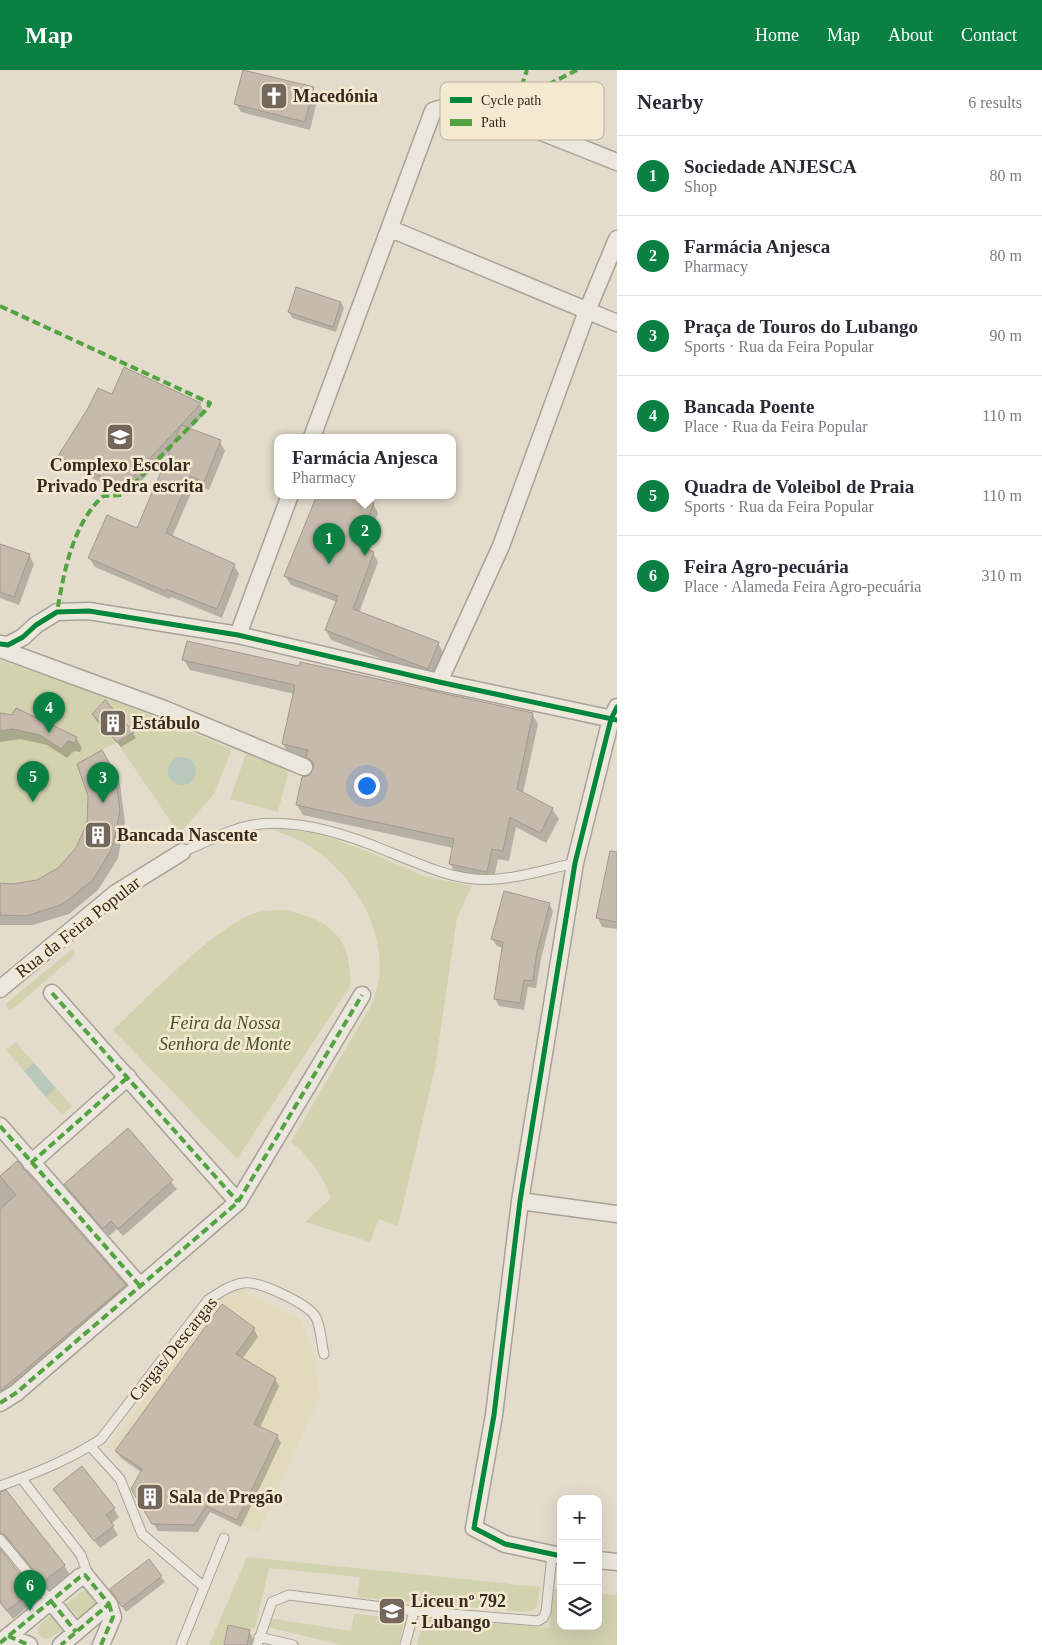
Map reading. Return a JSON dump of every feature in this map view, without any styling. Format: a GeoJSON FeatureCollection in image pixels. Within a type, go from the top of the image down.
{"type":"FeatureCollection","features":[{"type":"Feature","properties":{"kind":"street"},"geometry":{"type":"LineString","coordinates":[[313,434],[434,111],[440,109]]}},
{"type":"Feature","properties":{"kind":"street"},"geometry":{"type":"LineString","coordinates":[[560,140],[617,162]]}},
{"type":"Feature","properties":{"kind":"street"},"geometry":{"type":"LineString","coordinates":[[391,229],[617,323]]}},
{"type":"Feature","properties":{"kind":"street"},"geometry":{"type":"LineString","coordinates":[[439,682],[501,546],[588,311],[617,239]]}},
{"type":"Feature","properties":{"kind":"street"},"geometry":{"type":"LineString","coordinates":[[238,635],[289,499]]}},
{"type":"Feature","properties":{"kind":"street"},"geometry":{"type":"LineString","coordinates":[[0,644],[8,645],[23,637],[36,625],[57,612],[89,612],[238,635],[439,682],[615,715],[575,862],[520,1200],[494,1415],[474,1528],[506,1544],[556,1555]]}},
{"type":"Feature","properties":{"kind":"street"},"geometry":{"type":"LineString","coordinates":[[0,649],[164,709],[304,767]]}},
{"type":"Feature","properties":{"kind":"street","name":"Rua da Feira Popular"},"geometry":{"type":"LineString","coordinates":[[0,989],[116,893],[182,852]]}},
{"type":"Feature","properties":{"kind":"street"},"geometry":{"type":"LineString","coordinates":[[52,993],[238,1202]]}},
{"type":"Feature","properties":{"kind":"street"},"geometry":{"type":"LineString","coordinates":[[0,1403],[16,1393],[238,1202],[362,995]]}},
{"type":"Feature","properties":{"kind":"street"},"geometry":{"type":"LineString","coordinates":[[31,1162],[128,1077]]}},
{"type":"Feature","properties":{"kind":"street"},"geometry":{"type":"LineString","coordinates":[[0,1126],[140,1286]]}},
{"type":"Feature","properties":{"kind":"street"},"geometry":{"type":"LineString","coordinates":[[520,1200],[617,1214]]}},
{"type":"Feature","properties":{"kind":"street"},"geometry":{"type":"LineString","coordinates":[[602,1560],[617,1562]]}},
{"type":"Feature","properties":{"kind":"street"},"geometry":{"type":"LineString","coordinates":[[3,1637],[51,1601],[80,1576],[87,1577],[109,1604],[113,1617],[101,1645]]}},
{"type":"Feature","properties":{"kind":"street"},"geometry":{"type":"LineString","coordinates":[[51,1601],[76,1632]]}},
{"type":"Feature","properties":{"kind":"street"},"geometry":{"type":"LineString","coordinates":[[61,1645],[109,1604]]}},
{"type":"Feature","properties":{"kind":"street"},"geometry":{"type":"LineString","coordinates":[[3,1637],[29,1645]]}},
{"type":"Feature","properties":{"kind":"lane"},"geometry":{"type":"LineString","coordinates":[[182,852],[251,826],[272,823],[332,831],[423,867],[476,879],[514,877],[575,862]]}},
{"type":"Feature","properties":{"kind":"lane","name":"Cargas/Descargas"},"geometry":{"type":"LineString","coordinates":[[0,1486],[40,1472],[101,1439],[208,1300],[222,1290],[244,1282],[265,1287],[296,1301],[315,1316],[324,1354]]}},
{"type":"Feature","properties":{"kind":"lane"},"geometry":{"type":"LineString","coordinates":[[90,1446],[120,1479],[142,1534],[204,1587]]}},
{"type":"Feature","properties":{"kind":"lane"},"geometry":{"type":"LineString","coordinates":[[21,1478],[81,1555],[87,1577]]}},
{"type":"Feature","properties":{"kind":"lane"},"geometry":{"type":"LineString","coordinates":[[181,1645],[224,1538]]}},
{"type":"Feature","properties":{"kind":"lane"},"geometry":{"type":"LineString","coordinates":[[0,1539],[51,1601]]}},
{"type":"Feature","properties":{"kind":"lane"},"geometry":{"type":"LineString","coordinates":[[293,1645],[258,1641],[272,1602],[289,1595],[414,1611],[538,1621],[543,1618],[546,1612],[556,1555]]}},
{"type":"Feature","properties":{"kind":"lane"},"geometry":{"type":"LineString","coordinates":[[406,1645],[414,1611]]}},
{"type":"Feature","properties":{"kind":"shaded area"},"geometry":{"type":"Polygon","coordinates":[[[182,757],[192,761],[196,771],[192,781],[182,785],[172,781],[168,771],[172,761],[182,757]]]}},
{"type":"Feature","properties":{"kind":"shaded area"},"geometry":{"type":"Polygon","coordinates":[[[34,1063],[56,1088],[46,1097],[24,1071],[34,1063]]]}},
{"type":"Feature","properties":{"kind":"shaded area"},"geometry":{"type":"Polygon","coordinates":[[[240,1289],[301,1320],[314,1354],[320,1397],[258,1533],[206,1506],[109,1447],[216,1302],[240,1289]]]}},
{"type":"Feature","properties":{"kind":"green space"},"geometry":{"type":"Polygon","coordinates":[[[0,660],[93,692],[232,749],[214,794],[179,834],[117,742],[103,750],[115,773],[120,811],[112,848],[93,880],[0,915],[0,660]]]}},
{"type":"Feature","properties":{"kind":"green space"},"geometry":{"type":"Polygon","coordinates":[[[246,754],[289,769],[278,812],[230,799],[246,754]]]}},
{"type":"Feature","properties":{"kind":"green space"},"geometry":{"type":"Polygon","coordinates":[[[267,827],[321,834],[424,876],[472,886],[457,918],[435,1068],[398,1226],[379,1219],[370,1242],[305,1222],[331,1198],[315,1167],[291,1142],[372,1004],[379,978],[380,959],[377,940],[363,904],[341,873],[312,848],[267,827]]]}},
{"type":"Feature","properties":{"kind":"green space","name":"Feira da Nossa Senhora de Monte"},"geometry":{"type":"Polygon","coordinates":[[[285,910],[315,919],[336,933],[347,955],[350,969],[350,986],[237,1159],[113,1030],[183,964],[224,930],[243,918],[259,912],[285,910]]]}},
{"type":"Feature","properties":{"kind":"green space"},"geometry":{"type":"Polygon","coordinates":[[[72,949],[75,954],[73,957],[13,1009],[8,1010],[6,1004],[9,1001],[72,949]]]}},
{"type":"Feature","properties":{"kind":"green space"},"geometry":{"type":"Polygon","coordinates":[[[16,1042],[34,1063],[24,1071],[6,1050],[16,1042]]]}},
{"type":"Feature","properties":{"kind":"green space"},"geometry":{"type":"Polygon","coordinates":[[[56,1088],[72,1106],[62,1115],[46,1097],[56,1088]]]}},
{"type":"Feature","properties":{"kind":"green space"},"geometry":{"type":"Polygon","coordinates":[[[247,1557],[541,1587],[536,1609],[526,1612],[357,1597],[360,1577],[269,1568],[255,1628],[250,1630],[228,1625],[224,1645],[209,1645],[247,1557]]]}},
{"type":"Feature","properties":{"kind":"green space"},"geometry":{"type":"Polygon","coordinates":[[[86,1588],[98,1603],[79,1618],[66,1604],[86,1588]]]}},
{"type":"Feature","properties":{"kind":"green space"},"geometry":{"type":"Polygon","coordinates":[[[554,1589],[557,1589],[557,1630],[602,1630],[602,1593],[617,1595],[617,1645],[417,1645],[422,1623],[428,1618],[549,1628],[554,1589]]]}},
{"type":"Feature","properties":{"kind":"green space"},"geometry":{"type":"Polygon","coordinates":[[[52,1614],[64,1629],[48,1639],[42,1638],[38,1633],[38,1627],[52,1614]]]}},
{"type":"Feature","properties":{"kind":"green space"},"geometry":{"type":"Polygon","coordinates":[[[354,1614],[405,1618],[399,1645],[342,1645],[267,1627],[269,1618],[351,1631],[354,1614]]]}},
{"type":"Feature","properties":{"kind":"building","name":"Macedónia"},"geometry":{"type":"Polygon","coordinates":[[[243,70],[314,87],[305,122],[234,104],[243,70]]]}},
{"type":"Feature","properties":{"kind":"building"},"geometry":{"type":"Polygon","coordinates":[[[296,287],[341,302],[333,327],[288,312],[296,287]]]}},
{"type":"Feature","properties":{"kind":"building","name":"Complexo Escolar Privado Pedra escrita"},"geometry":{"type":"Polygon","coordinates":[[[124,367],[201,403],[123,487],[58,456],[87,410],[98,388],[112,394],[124,367]]]}},
{"type":"Feature","properties":{"kind":"building"},"geometry":{"type":"Polygon","coordinates":[[[181,425],[221,440],[204,482],[190,476],[166,533],[235,564],[217,609],[166,589],[165,591],[88,558],[107,515],[137,528],[181,425]]]}},
{"type":"Feature","properties":{"kind":"building"},"geometry":{"type":"Polygon","coordinates":[[[315,499],[364,499],[374,503],[357,545],[374,552],[353,609],[439,642],[428,669],[325,630],[338,596],[284,576],[315,499]]]}},
{"type":"Feature","properties":{"kind":"building"},"geometry":{"type":"Polygon","coordinates":[[[0,544],[30,554],[14,597],[0,592],[0,544]]]}},
{"type":"Feature","properties":{"kind":"building"},"geometry":{"type":"Polygon","coordinates":[[[187,641],[299,666],[300,662],[533,713],[517,789],[553,808],[540,833],[510,817],[503,851],[492,849],[487,872],[449,864],[454,839],[296,805],[302,777],[310,775],[314,766],[312,761],[306,757],[308,750],[282,744],[295,685],[182,660],[187,641]]]}},
{"type":"Feature","properties":{"kind":"building","name":"Estábulo"},"geometry":{"type":"Polygon","coordinates":[[[105,700],[134,732],[117,742],[92,714],[105,700]]]}},
{"type":"Feature","properties":{"kind":"building"},"geometry":{"type":"Polygon","coordinates":[[[16,708],[37,718],[50,719],[50,724],[77,737],[75,743],[68,741],[61,749],[40,735],[13,729],[0,731],[0,713],[12,715],[16,708]]]}},
{"type":"Feature","properties":{"kind":"building","name":"Bancada Nascente"},"geometry":{"type":"Polygon","coordinates":[[[102,750],[115,773],[120,811],[112,848],[93,880],[63,904],[27,916],[0,915],[0,883],[13,884],[37,880],[58,868],[76,848],[87,823],[88,796],[77,764],[102,750]]]}},
{"type":"Feature","properties":{"kind":"building"},"geometry":{"type":"Polygon","coordinates":[[[610,851],[617,852],[617,922],[596,918],[610,851]]]}},
{"type":"Feature","properties":{"kind":"building"},"geometry":{"type":"Polygon","coordinates":[[[504,891],[550,903],[537,951],[533,981],[524,980],[520,1003],[494,999],[503,942],[491,939],[504,891]]]}},
{"type":"Feature","properties":{"kind":"building"},"geometry":{"type":"Polygon","coordinates":[[[128,1128],[173,1180],[118,1229],[111,1221],[103,1229],[64,1184],[128,1128]]]}},
{"type":"Feature","properties":{"kind":"building"},"geometry":{"type":"Polygon","coordinates":[[[17,1161],[126,1285],[0,1391],[0,1209],[16,1195],[0,1176],[17,1161]]]}},
{"type":"Feature","properties":{"kind":"building"},"geometry":{"type":"Polygon","coordinates":[[[222,1304],[255,1328],[236,1354],[276,1378],[254,1424],[278,1435],[237,1520],[206,1506],[194,1525],[152,1524],[131,1489],[142,1469],[115,1451],[222,1304]]]}},
{"type":"Feature","properties":{"kind":"building"},"geometry":{"type":"Polygon","coordinates":[[[82,1466],[115,1508],[106,1515],[114,1526],[94,1541],[53,1489],[82,1466]]]}},
{"type":"Feature","properties":{"kind":"building"},"geometry":{"type":"Polygon","coordinates":[[[6,1490],[65,1565],[43,1582],[5,1535],[0,1533],[0,1492],[6,1490]]]}},
{"type":"Feature","properties":{"kind":"building"},"geometry":{"type":"Polygon","coordinates":[[[0,1549],[33,1590],[7,1611],[0,1602],[0,1549]]]}},
{"type":"Feature","properties":{"kind":"building"},"geometry":{"type":"Polygon","coordinates":[[[149,1559],[162,1576],[122,1607],[110,1589],[149,1559]]]}},
{"type":"Feature","properties":{"kind":"building"},"geometry":{"type":"Polygon","coordinates":[[[228,1625],[250,1630],[247,1645],[224,1645],[228,1625]]]}},
{"type":"Feature","properties":{"kind":"marked path"},"geometry":{"type":"LineString","coordinates":[[523,82],[527,70]]}},
{"type":"Feature","properties":{"kind":"marked path"},"geometry":{"type":"LineString","coordinates":[[553,82],[577,70]]}},
{"type":"Feature","properties":{"kind":"marked path"},"geometry":{"type":"LineString","coordinates":[[0,306],[210,403],[207,409],[123,495],[103,496],[92,508],[71,550],[66,565],[57,612]]}},
{"type":"Feature","properties":{"kind":"marked path"},"geometry":{"type":"LineString","coordinates":[[52,993],[238,1202]]}},
{"type":"Feature","properties":{"kind":"marked path"},"geometry":{"type":"LineString","coordinates":[[0,1403],[16,1393],[238,1202],[362,995]]}},
{"type":"Feature","properties":{"kind":"marked path"},"geometry":{"type":"LineString","coordinates":[[31,1163],[128,1077]]}},
{"type":"Feature","properties":{"kind":"marked path"},"geometry":{"type":"LineString","coordinates":[[0,1126],[140,1286]]}},
{"type":"Feature","properties":{"kind":"marked path"},"geometry":{"type":"LineString","coordinates":[[0,1643],[80,1577],[85,1575],[109,1604],[61,1645]]}},
{"type":"Feature","properties":{"kind":"marked path"},"geometry":{"type":"LineString","coordinates":[[51,1601],[76,1632]]}},
{"type":"Feature","properties":{"kind":"marked path"},"geometry":{"type":"LineString","coordinates":[[101,1645],[113,1617],[109,1604]]}},
{"type":"Feature","properties":{"kind":"marked path"},"geometry":{"type":"LineString","coordinates":[[8,1636],[29,1645]]}},
{"type":"Feature","properties":{"kind":"cycle path"},"geometry":{"type":"LineString","coordinates":[[0,644],[8,645],[23,637],[36,625],[57,612],[89,611],[238,635],[439,682],[617,720]]}},
{"type":"Feature","properties":{"kind":"cycle path"},"geometry":{"type":"LineString","coordinates":[[557,1555],[505,1544],[474,1528],[494,1415],[520,1201],[575,863],[611,719],[617,707]]}},
{"type":"Feature","properties":{"kind":"place","name":"Macedónia"},"geometry":{"type":"Point","coordinates":[274,96]}},
{"type":"Feature","properties":{"kind":"place","name":"Complexo Escolar Privado Pedra escrita"},"geometry":{"type":"Point","coordinates":[120,437]}},
{"type":"Feature","properties":{"kind":"place","name":"Farmácia Anjesca"},"geometry":{"type":"Point","coordinates":[365,556]}},
{"type":"Feature","properties":{"kind":"place","name":"Sociedade ANJESCA"},"geometry":{"type":"Point","coordinates":[329,564]}},
{"type":"Feature","properties":{"kind":"place","name":"Estábulo"},"geometry":{"type":"Point","coordinates":[113,723]}},
{"type":"Feature","properties":{"kind":"place","name":"Bancada Poente"},"geometry":{"type":"Point","coordinates":[49,733]}},
{"type":"Feature","properties":{"kind":"place","name":"Quadra de Voleibol de Praia"},"geometry":{"type":"Point","coordinates":[33,802]}},
{"type":"Feature","properties":{"kind":"place","name":"Praça de Touros do Lubango"},"geometry":{"type":"Point","coordinates":[103,803]}},
{"type":"Feature","properties":{"kind":"place","name":"Bancada Nascente"},"geometry":{"type":"Point","coordinates":[98,835]}},
{"type":"Feature","properties":{"kind":"place","name":"Sala de Pregão"},"geometry":{"type":"Point","coordinates":[150,1497]}},
{"type":"Feature","properties":{"kind":"place","name":"Feira Agro-pecuária"},"geometry":{"type":"Point","coordinates":[30,1611]}},
{"type":"Feature","properties":{"kind":"place","name":"Liceu nº 792 - Lubango"},"geometry":{"type":"Point","coordinates":[392,1611]}}]}
